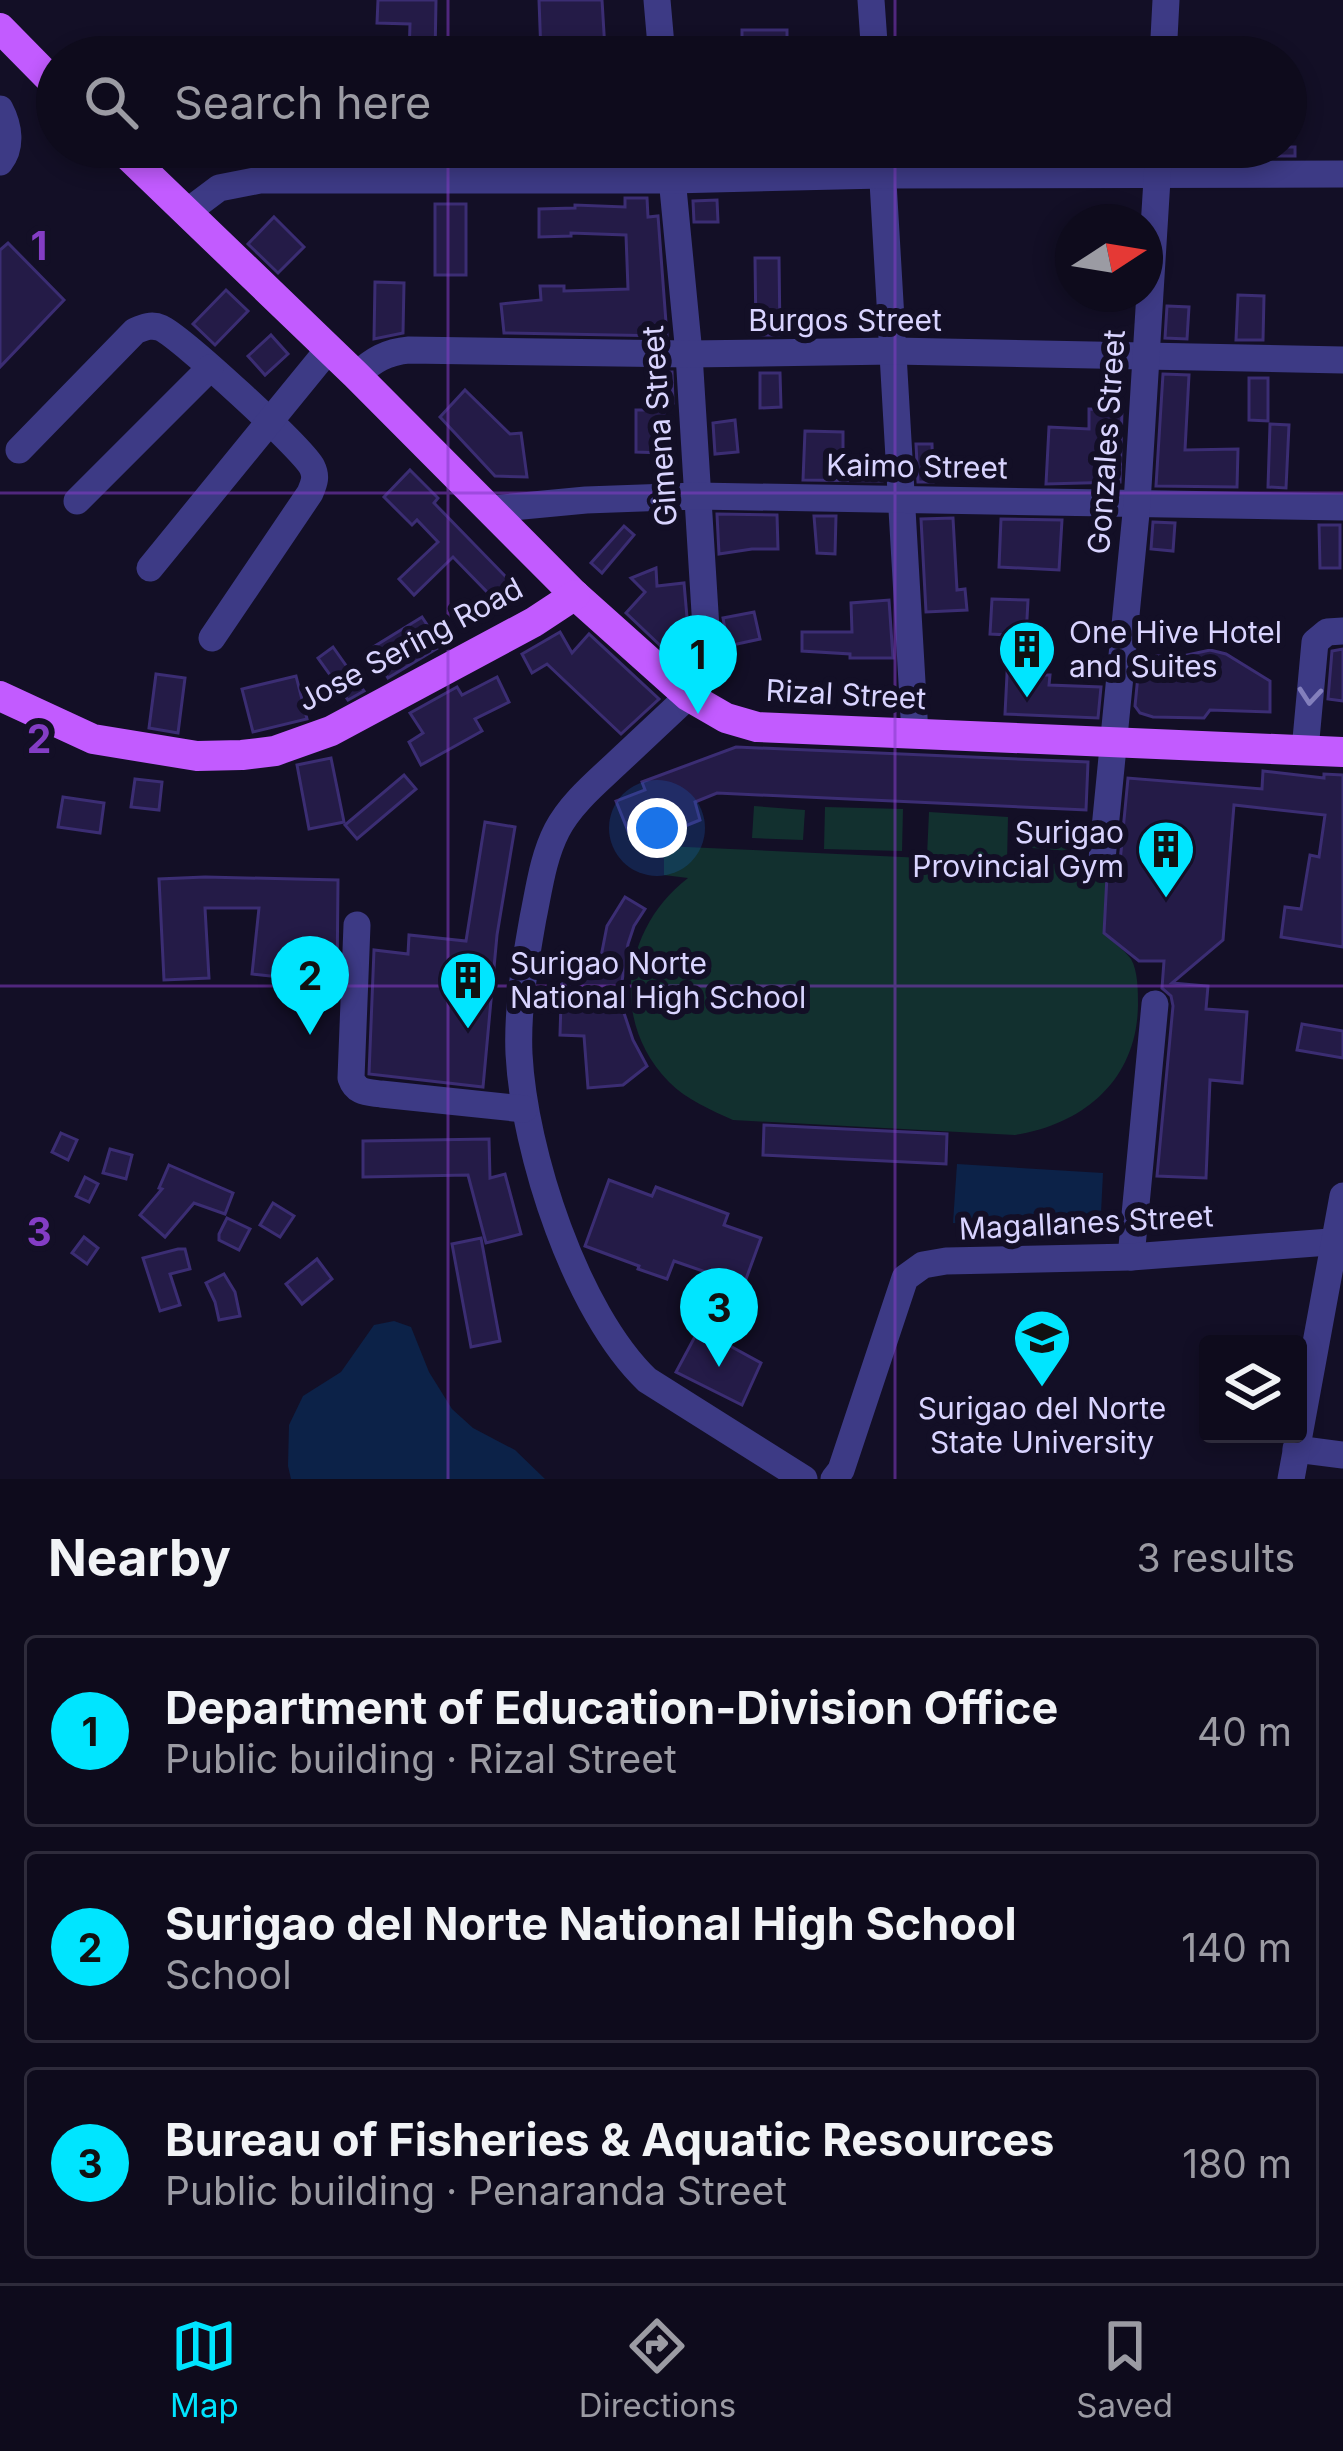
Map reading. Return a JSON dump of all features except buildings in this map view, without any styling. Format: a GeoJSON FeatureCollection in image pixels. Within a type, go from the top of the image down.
{"type":"FeatureCollection","features":[{"type":"Feature","properties":{"kind":"main road"},"geometry":{"type":"LineString","coordinates":[[4,39],[36,67]]}},
{"type":"Feature","properties":{"kind":"main road","name":"Rizal Street"},"geometry":{"type":"LineString","coordinates":[[141,168],[575,595],[688,695],[726,718],[757,727],[1343,752]]}},
{"type":"Feature","properties":{"kind":"main road","name":"Jose Sering Road"},"geometry":{"type":"LineString","coordinates":[[0,696],[93,739],[197,756],[274,751],[331,731],[534,622],[575,595]]}},
{"type":"Feature","properties":{"kind":"street"},"geometry":{"type":"LineString","coordinates":[[657,0],[660,36]]}},
{"type":"Feature","properties":{"kind":"street"},"geometry":{"type":"LineString","coordinates":[[871,0],[874,36]]}},
{"type":"Feature","properties":{"kind":"street"},"geometry":{"type":"LineString","coordinates":[[1164,36],[1166,0]]}},
{"type":"Feature","properties":{"kind":"street"},"geometry":{"type":"LineString","coordinates":[[0,110],[9,135],[0,162]]}},
{"type":"Feature","properties":{"kind":"street","name":"Gimena Street"},"geometry":{"type":"LineString","coordinates":[[671,168],[689,354],[708,661],[705,675],[688,695]]}},
{"type":"Feature","properties":{"kind":"street"},"geometry":{"type":"LineString","coordinates":[[188,212],[219,188],[260,180],[672,180],[804,168]]}},
{"type":"Feature","properties":{"kind":"street"},"geometry":{"type":"LineString","coordinates":[[881,168],[915,734]]}},
{"type":"Feature","properties":{"kind":"street","name":"Gonzales Street"},"geometry":{"type":"LineString","coordinates":[[1102,859],[1137,503],[1158,168]]}},
{"type":"Feature","properties":{"kind":"street"},"geometry":{"type":"LineString","coordinates":[[1258,168],[1343,174]]}},
{"type":"Feature","properties":{"kind":"street"},"geometry":{"type":"LineString","coordinates":[[19,450],[134,331],[148,326],[162,329],[209,368],[304,456],[316,480],[310,493],[212,638]]}},
{"type":"Feature","properties":{"kind":"street"},"geometry":{"type":"LineString","coordinates":[[150,568],[328,350]]}},
{"type":"Feature","properties":{"kind":"street","name":"Burgos Street"},"geometry":{"type":"LineString","coordinates":[[356,375],[377,357],[410,350],[894,351],[1343,360]]}},
{"type":"Feature","properties":{"kind":"street"},"geometry":{"type":"LineString","coordinates":[[77,501],[209,368]]}},
{"type":"Feature","properties":{"kind":"street","name":"Kaimo Street"},"geometry":{"type":"LineString","coordinates":[[491,508],[697,496],[1343,507]]}},
{"type":"Feature","properties":{"kind":"street"},"geometry":{"type":"LineString","coordinates":[[1305,750],[1315,642],[1328,632],[1343,631]]}},
{"type":"Feature","properties":{"kind":"street"},"geometry":{"type":"LineString","coordinates":[[688,695],[581,798],[557,829],[542,872],[521,996],[524,1109],[578,1276],[626,1360],[647,1380],[804,1479]]}},
{"type":"Feature","properties":{"kind":"street"},"geometry":{"type":"LineString","coordinates":[[357,925],[353,1085],[381,1094],[524,1109]]}},
{"type":"Feature","properties":{"kind":"street"},"geometry":{"type":"LineString","coordinates":[[1131,1257],[1155,1004]]}},
{"type":"Feature","properties":{"kind":"street"},"geometry":{"type":"LineString","coordinates":[[1291,1479],[1340,1241],[1343,1196]]}},
{"type":"Feature","properties":{"kind":"street","name":"Magallanes Street"},"geometry":{"type":"LineString","coordinates":[[834,1479],[905,1279],[923,1265],[1131,1257],[1340,1241]]}},
{"type":"Feature","properties":{"kind":"street"},"geometry":{"type":"LineString","coordinates":[[1296,1449],[1343,1455]]}},
{"type":"Feature","properties":{"kind":"green space"},"geometry":{"type":"Polygon","coordinates":[[[754,806],[805,810],[803,840],[752,838],[754,806]]]}},
{"type":"Feature","properties":{"kind":"green space"},"geometry":{"type":"Polygon","coordinates":[[[825,807],[903,809],[902,851],[824,849],[825,807]]]}},
{"type":"Feature","properties":{"kind":"green space"},"geometry":{"type":"Polygon","coordinates":[[[929,812],[1008,817],[1007,862],[1108,866],[1104,933],[1133,964],[1138,1005],[1128,1055],[1102,1094],[1063,1121],[1015,1135],[733,1120],[669,1082],[650,1058],[632,1004],[632,976],[649,922],[688,878],[664,875],[664,846],[967,860],[927,856],[929,812]]]}},
{"type":"Feature","properties":{"kind":"green space"},"geometry":{"type":"Polygon","coordinates":[[[1034,825],[1083,829],[1082,852],[1032,848],[1034,825]]]}},
{"type":"Feature","properties":{"kind":"water"},"geometry":{"type":"Polygon","coordinates":[[[957,1164],[1103,1173],[1100,1233],[953,1223],[957,1164]]]}},
{"type":"Feature","properties":{"kind":"water"},"geometry":{"type":"Polygon","coordinates":[[[394,1321],[411,1327],[429,1372],[452,1409],[473,1428],[515,1450],[545,1479],[291,1479],[289,1425],[303,1396],[341,1372],[374,1325],[394,1321]]]}},
{"type":"Feature","properties":{"kind":"place","name":"One Hive Hotel and Suites"},"geometry":{"type":"Point","coordinates":[1027,700]}},
{"type":"Feature","properties":{"kind":"place","name":"Department of Education-Division Office"},"geometry":{"type":"Point","coordinates":[698,714]}},
{"type":"Feature","properties":{"kind":"place","name":"Surigao Provincial Gym"},"geometry":{"type":"Point","coordinates":[1166,900]}},
{"type":"Feature","properties":{"kind":"place","name":"Surigao Norte National High School"},"geometry":{"type":"Point","coordinates":[468,1031]}},
{"type":"Feature","properties":{"kind":"place","name":"Surigao del Norte National High School"},"geometry":{"type":"Point","coordinates":[310,1035]}},
{"type":"Feature","properties":{"kind":"place","name":"Bureau of Fisheries & Aquatic Resources"},"geometry":{"type":"Point","coordinates":[719,1367]}},
{"type":"Feature","properties":{"kind":"place","name":"Surigao del Norte State University"},"geometry":{"type":"Point","coordinates":[1042,1389]}}]}
